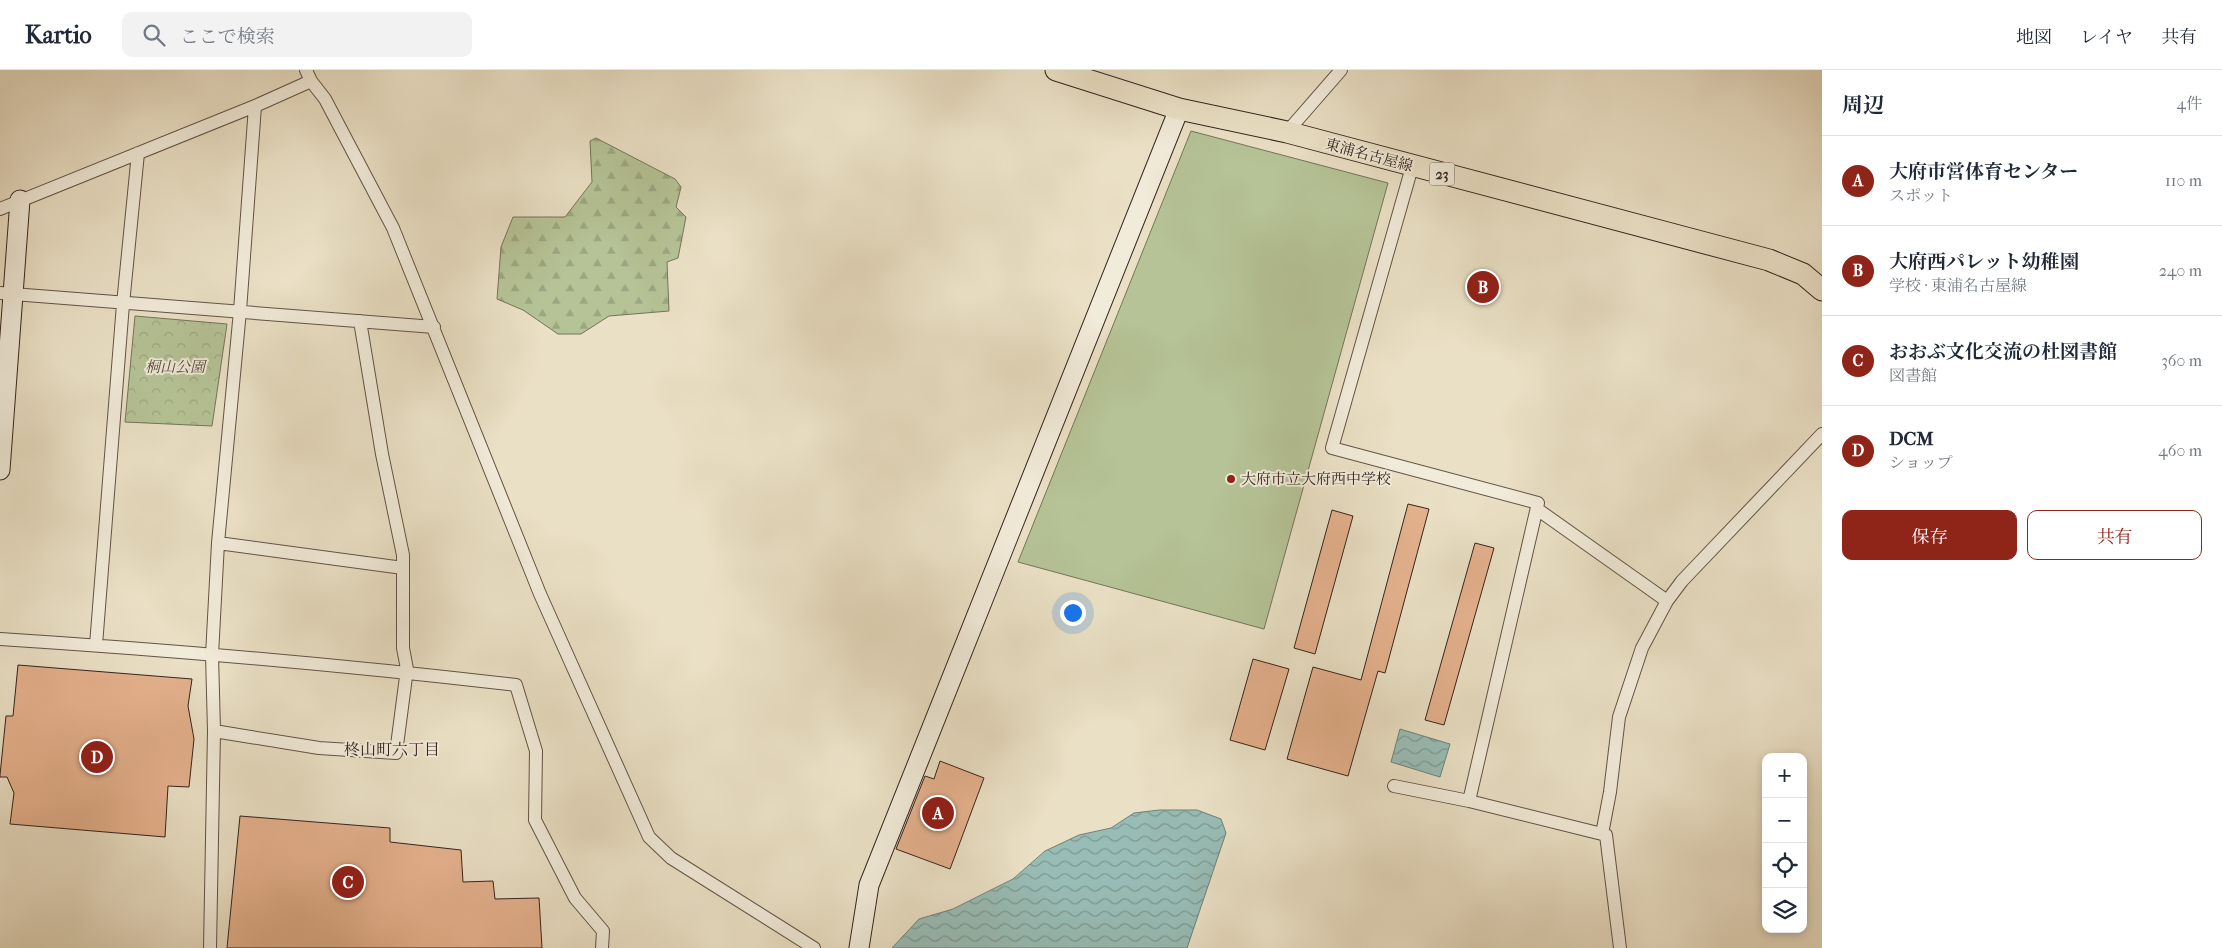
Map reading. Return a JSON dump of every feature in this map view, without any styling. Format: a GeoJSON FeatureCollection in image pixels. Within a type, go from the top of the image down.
{"type":"FeatureCollection","features":[{"type":"Feature","properties":{"kind":"main road","name":"東浦名古屋線"},"geometry":{"type":"LineString","coordinates":[[1056,70],[1179,109],[1287,132],[1412,167],[1769,260],[1803,274],[1822,290]]}},
{"type":"Feature","properties":{"kind":"street"},"geometry":{"type":"LineString","coordinates":[[1287,132],[1341,70]]}},
{"type":"Feature","properties":{"kind":"street"},"geometry":{"type":"LineString","coordinates":[[0,208],[255,106],[309,76],[325,99],[393,228],[540,594],[649,837],[671,858],[814,948]]}},
{"type":"Feature","properties":{"kind":"street"},"geometry":{"type":"LineString","coordinates":[[210,948],[214,732],[212,655],[218,543],[240,311],[255,106]]}},
{"type":"Feature","properties":{"kind":"street"},"geometry":{"type":"LineString","coordinates":[[859,948],[869,884],[1179,109]]}},
{"type":"Feature","properties":{"kind":"street"},"geometry":{"type":"LineString","coordinates":[[96,645],[123,304],[138,153]]}},
{"type":"Feature","properties":{"kind":"street"},"geometry":{"type":"LineString","coordinates":[[1412,167],[1332,448],[1538,503],[1469,801]]}},
{"type":"Feature","properties":{"kind":"street"},"geometry":{"type":"LineString","coordinates":[[0,470],[7,293],[20,200]]}},
{"type":"Feature","properties":{"kind":"street"},"geometry":{"type":"LineString","coordinates":[[7,293],[434,328]]}},
{"type":"Feature","properties":{"kind":"street"},"geometry":{"type":"LineString","coordinates":[[214,732],[319,748],[396,753],[406,672],[403,648],[403,555],[382,454],[360,321]]}},
{"type":"Feature","properties":{"kind":"street"},"geometry":{"type":"LineString","coordinates":[[1602,834],[1610,792],[1620,716],[1642,648],[1667,601],[1682,582],[1822,434]]}},
{"type":"Feature","properties":{"kind":"street"},"geometry":{"type":"LineString","coordinates":[[1537,509],[1667,601]]}},
{"type":"Feature","properties":{"kind":"street"},"geometry":{"type":"LineString","coordinates":[[218,543],[403,568]]}},
{"type":"Feature","properties":{"kind":"street"},"geometry":{"type":"LineString","coordinates":[[0,639],[96,645],[406,672],[516,685],[536,751],[535,820],[575,898],[603,931],[602,948]]}},
{"type":"Feature","properties":{"kind":"street"},"geometry":{"type":"LineString","coordinates":[[1394,786],[1469,801],[1606,835],[1620,948]]}},
{"type":"Feature","properties":{"kind":"green space"},"geometry":{"type":"Polygon","coordinates":[[[1191,131],[1388,183],[1264,629],[1018,562],[1191,131]]]}},
{"type":"Feature","properties":{"kind":"green space"},"geometry":{"type":"Polygon","coordinates":[[[596,138],[675,179],[681,187],[676,207],[686,217],[678,258],[667,262],[669,311],[609,316],[581,334],[558,334],[523,310],[497,299],[501,247],[513,217],[565,217],[592,182],[590,141],[596,138]]]}},
{"type":"Feature","properties":{"kind":"green space","name":"桐山公園"},"geometry":{"type":"Polygon","coordinates":[[[135,316],[227,324],[212,426],[125,422],[135,316]]]}},
{"type":"Feature","properties":{"kind":"water"},"geometry":{"type":"Polygon","coordinates":[[[1400,729],[1450,744],[1440,777],[1391,762],[1400,729]]]}},
{"type":"Feature","properties":{"kind":"water"},"geometry":{"type":"Polygon","coordinates":[[[1159,810],[1197,810],[1221,819],[1226,833],[1187,948],[892,948],[919,919],[953,909],[1013,879],[1045,851],[1079,835],[1111,828],[1134,813],[1159,810]]]}},
{"type":"Feature","properties":{"kind":"building"},"geometry":{"type":"Polygon","coordinates":[[[1408,504],[1429,509],[1385,673],[1378,671],[1348,776],[1287,759],[1313,667],[1361,680],[1408,504]]]}},
{"type":"Feature","properties":{"kind":"building"},"geometry":{"type":"Polygon","coordinates":[[[1332,510],[1353,516],[1315,654],[1294,648],[1332,510]]]}},
{"type":"Feature","properties":{"kind":"building"},"geometry":{"type":"Polygon","coordinates":[[[1475,543],[1494,548],[1444,725],[1425,720],[1475,543]]]}},
{"type":"Feature","properties":{"kind":"building"},"geometry":{"type":"Polygon","coordinates":[[[1253,659],[1289,669],[1265,750],[1230,740],[1253,659]]]}},
{"type":"Feature","properties":{"kind":"building"},"geometry":{"type":"Polygon","coordinates":[[[18,665],[192,679],[188,706],[194,739],[189,787],[168,786],[165,837],[10,824],[14,793],[7,777],[0,777],[0,775],[6,716],[13,716],[18,665]]]}},
{"type":"Feature","properties":{"kind":"building"},"geometry":{"type":"Polygon","coordinates":[[[940,761],[984,778],[950,869],[896,849],[925,776],[934,779],[940,761]]]}},
{"type":"Feature","properties":{"kind":"building"},"geometry":{"type":"Polygon","coordinates":[[[240,816],[390,828],[390,842],[461,850],[463,882],[493,881],[495,899],[539,898],[542,948],[227,948],[240,816]]]}},
{"type":"Feature","properties":{"kind":"place","name":"大府西パレット幼稚園"},"geometry":{"type":"Point","coordinates":[1483,287]}},
{"type":"Feature","properties":{"kind":"place","name":"大府市立大府西中学校"},"geometry":{"type":"Point","coordinates":[1231,479]}},
{"type":"Feature","properties":{"kind":"place","name":"DCM"},"geometry":{"type":"Point","coordinates":[97,757]}},
{"type":"Feature","properties":{"kind":"place","name":"大府市営体育センター"},"geometry":{"type":"Point","coordinates":[938,813]}},
{"type":"Feature","properties":{"kind":"place","name":"おおぶ文化交流の杜図書館"},"geometry":{"type":"Point","coordinates":[348,882]}},
{"type":"Feature","properties":{"kind":"district","name":"柊山町六丁目"},"geometry":{"type":"Point","coordinates":[392,749]}}]}
